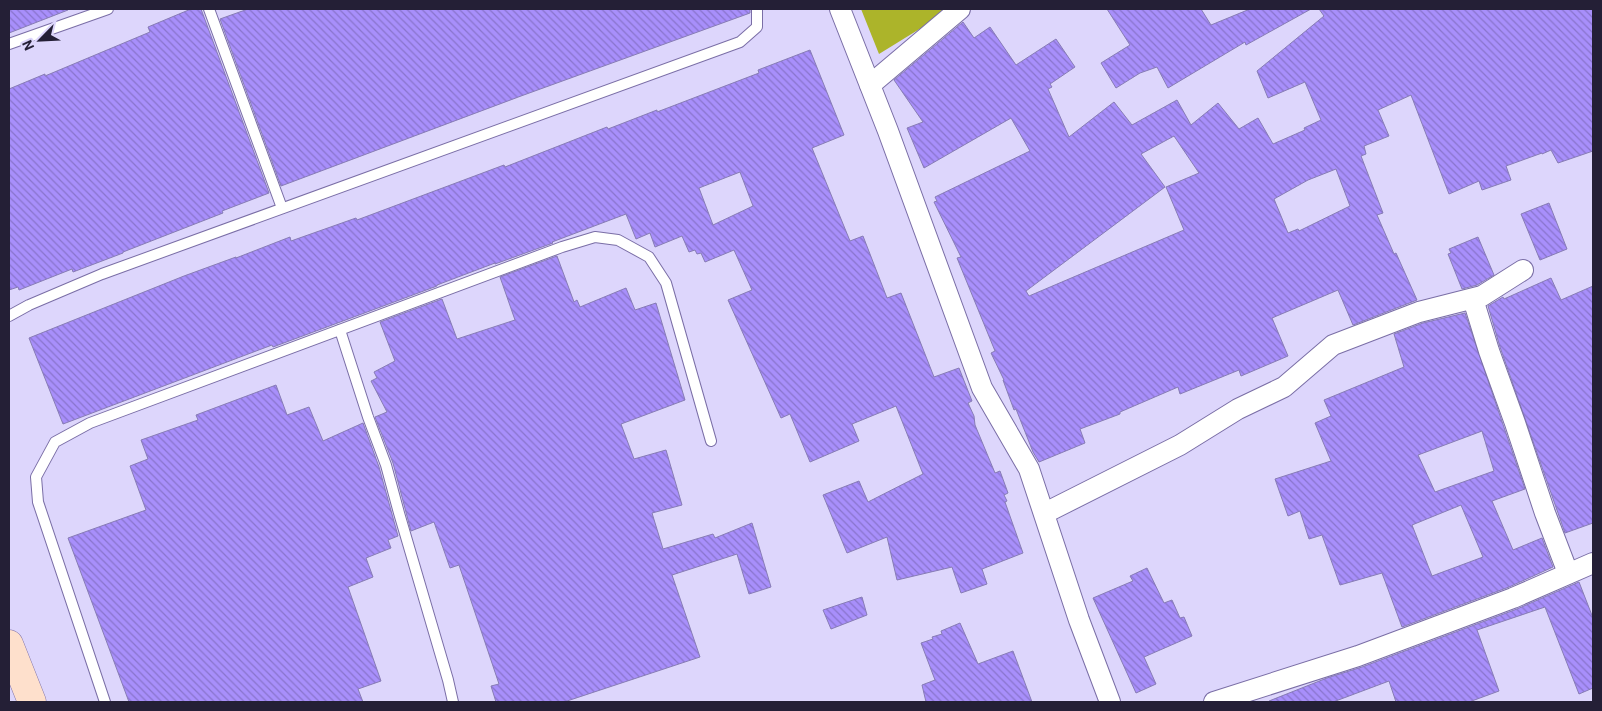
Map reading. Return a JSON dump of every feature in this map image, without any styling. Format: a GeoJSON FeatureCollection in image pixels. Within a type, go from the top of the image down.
{"type":"FeatureCollection","features":[{"type":"Feature","properties":{"kind":"street"},"geometry":{"type":"LineString","coordinates":[[840,9],[982,388],[1029,469],[1045,513],[1078,620],[1110,702]]}},
{"type":"Feature","properties":{"kind":"street"},"geometry":{"type":"LineString","coordinates":[[870,85],[960,9]]}},
{"type":"Feature","properties":{"kind":"street"},"geometry":{"type":"LineString","coordinates":[[1045,513],[1180,445],[1238,409],[1284,387],[1333,345],[1419,312],[1482,296],[1523,270]]}},
{"type":"Feature","properties":{"kind":"street"},"geometry":{"type":"LineString","coordinates":[[1473,298],[1488,351],[1568,573]]}},
{"type":"Feature","properties":{"kind":"street"},"geometry":{"type":"LineString","coordinates":[[1214,702],[1358,656],[1513,598],[1593,563]]}},
{"type":"Feature","properties":{"kind":"street"},"geometry":{"type":"LineString","coordinates":[[9,644],[32,702]]}},
{"type":"Feature","properties":{"kind":"lane"},"geometry":{"type":"LineString","coordinates":[[9,44],[108,9]]}},
{"type":"Feature","properties":{"kind":"lane"},"geometry":{"type":"LineString","coordinates":[[209,9],[282,208]]}},
{"type":"Feature","properties":{"kind":"lane"},"geometry":{"type":"LineString","coordinates":[[9,316],[29,305],[102,274],[740,42],[757,27],[757,9]]}},
{"type":"Feature","properties":{"kind":"lane"},"geometry":{"type":"LineString","coordinates":[[105,702],[38,502],[36,477],[55,442],[90,423],[562,247],[595,237],[618,240],[649,257],[666,283],[711,441]]}},
{"type":"Feature","properties":{"kind":"lane"},"geometry":{"type":"LineString","coordinates":[[340,330],[368,417],[386,464],[453,702]]}},
{"type":"Feature","properties":{"kind":"shaded area"},"geometry":{"type":"Polygon","coordinates":[[[861,9],[952,9],[879,54],[861,9]]]}},
{"type":"Feature","properties":{"kind":"building"},"geometry":{"type":"Polygon","coordinates":[[[9,9],[68,9],[68,10],[9,33],[9,9]]]}},
{"type":"Feature","properties":{"kind":"building"},"geometry":{"type":"Polygon","coordinates":[[[191,9],[201,9],[269,193],[73,272],[72,269],[19,290],[18,287],[9,290],[9,89],[150,32],[148,27],[191,9]]]}},
{"type":"Feature","properties":{"kind":"building"},"geometry":{"type":"Polygon","coordinates":[[[248,9],[750,9],[750,13],[281,186],[220,19],[248,9]]]}},
{"type":"Feature","properties":{"kind":"building"},"geometry":{"type":"Polygon","coordinates":[[[1107,9],[1201,9],[1211,25],[1250,9],[1311,9],[1246,45],[1245,42],[1168,88],[1157,67],[1140,73],[1116,88],[1101,63],[1130,45],[1107,9]]]}},
{"type":"Feature","properties":{"kind":"building"},"geometry":{"type":"Polygon","coordinates":[[[1319,9],[1593,9],[1593,151],[1558,163],[1551,150],[1506,166],[1511,180],[1482,190],[1479,181],[1449,194],[1411,95],[1378,110],[1389,136],[1364,146],[1366,154],[1361,156],[1383,213],[1377,215],[1417,300],[1353,325],[1338,290],[1272,318],[1288,356],[1241,376],[1239,370],[1180,394],[1178,387],[1120,412],[1120,414],[1080,429],[1085,443],[1039,462],[1033,452],[1016,409],[1014,410],[1004,380],[991,353],[995,351],[957,258],[961,257],[934,202],[937,201],[935,197],[1030,151],[1011,118],[924,168],[907,128],[923,122],[894,80],[963,22],[974,38],[990,27],[1016,65],[1056,39],[1075,67],[1050,84],[1052,87],[1048,89],[1069,137],[1114,102],[1132,125],[1177,100],[1191,125],[1218,103],[1239,129],[1258,118],[1273,144],[1305,130],[1304,128],[1321,120],[1305,82],[1268,98],[1257,71],[1324,16],[1319,9]],[[1174,136],[1141,154],[1165,187],[1026,291],[1029,296],[1184,230],[1166,187],[1199,173],[1174,136]],[[1336,169],[1308,180],[1274,199],[1288,233],[1298,229],[1299,231],[1350,206],[1336,169]]]}},
{"type":"Feature","properties":{"kind":"building"},"geometry":{"type":"Polygon","coordinates":[[[810,50],[844,135],[812,148],[850,241],[863,236],[887,298],[901,293],[934,377],[959,368],[972,401],[968,403],[974,416],[975,425],[995,473],[1000,471],[1008,493],[1004,495],[1007,501],[1005,502],[1023,553],[982,569],[987,584],[961,593],[952,567],[897,580],[887,537],[847,553],[823,495],[859,481],[868,502],[923,474],[896,406],[852,424],[859,441],[810,462],[790,414],[781,418],[728,300],[752,290],[734,250],[705,262],[701,253],[697,254],[695,250],[689,252],[682,236],[655,247],[650,233],[636,239],[626,214],[553,243],[273,347],[272,345],[63,424],[29,338],[184,276],[290,237],[291,241],[356,218],[357,220],[504,165],[505,167],[607,127],[608,129],[657,110],[657,112],[759,73],[758,70],[810,50]],[[740,172],[699,188],[713,225],[753,206],[740,172]]]}},
{"type":"Feature","properties":{"kind":"building"},"geometry":{"type":"Polygon","coordinates":[[[1549,203],[1567,249],[1540,260],[1521,214],[1549,203]]]}},
{"type":"Feature","properties":{"kind":"building"},"geometry":{"type":"Polygon","coordinates":[[[1478,237],[1494,275],[1477,285],[1462,289],[1448,254],[1451,253],[1449,249],[1478,237]]]}},
{"type":"Feature","properties":{"kind":"building"},"geometry":{"type":"Polygon","coordinates":[[[557,256],[574,302],[577,300],[580,307],[626,288],[635,310],[656,303],[685,400],[621,424],[634,459],[666,450],[682,505],[652,513],[663,549],[713,534],[715,538],[752,523],[771,587],[749,594],[737,554],[672,575],[700,657],[564,702],[496,702],[491,686],[499,684],[459,565],[450,568],[434,522],[411,531],[393,463],[375,417],[387,412],[371,381],[377,378],[374,372],[395,361],[380,322],[442,299],[457,339],[515,320],[500,277],[557,256]]]}},
{"type":"Feature","properties":{"kind":"building"},"geometry":{"type":"Polygon","coordinates":[[[1551,278],[1561,300],[1593,286],[1593,523],[1565,533],[1500,347],[1488,306],[1503,297],[1504,299],[1551,278]]]}},
{"type":"Feature","properties":{"kind":"building"},"geometry":{"type":"Polygon","coordinates":[[[1465,313],[1525,489],[1492,501],[1513,550],[1542,538],[1553,567],[1509,587],[1402,627],[1382,573],[1340,585],[1322,535],[1309,539],[1300,511],[1288,516],[1275,479],[1331,461],[1315,423],[1331,416],[1324,400],[1404,367],[1394,334],[1423,323],[1465,313]],[[1482,431],[1418,455],[1435,492],[1494,471],[1482,431]],[[1461,505],[1412,525],[1432,576],[1483,557],[1461,505]]]}},
{"type":"Feature","properties":{"kind":"building"},"geometry":{"type":"Polygon","coordinates":[[[276,385],[287,415],[309,407],[323,441],[363,423],[379,467],[398,536],[388,540],[391,548],[366,558],[373,577],[348,587],[381,681],[358,689],[363,702],[129,702],[68,538],[146,510],[130,466],[148,459],[141,440],[198,420],[196,415],[276,385]]]}},
{"type":"Feature","properties":{"kind":"building"},"geometry":{"type":"Polygon","coordinates":[[[1147,568],[1164,603],[1172,600],[1180,618],[1184,617],[1192,636],[1144,657],[1156,684],[1136,693],[1093,598],[1133,581],[1130,576],[1147,568]]]}},
{"type":"Feature","properties":{"kind":"building"},"geometry":{"type":"Polygon","coordinates":[[[1579,582],[1593,618],[1593,688],[1579,694],[1545,607],[1477,630],[1499,691],[1469,702],[1396,702],[1389,681],[1333,702],[1269,702],[1327,678],[1362,667],[1517,609],[1579,582]]]}},
{"type":"Feature","properties":{"kind":"building"},"geometry":{"type":"Polygon","coordinates":[[[862,597],[867,615],[831,629],[823,610],[862,597]]]}},
{"type":"Feature","properties":{"kind":"building"},"geometry":{"type":"Polygon","coordinates":[[[960,623],[978,664],[1013,651],[1032,702],[926,702],[922,685],[935,680],[921,643],[933,639],[932,637],[942,634],[941,631],[960,623]]]}}]}
